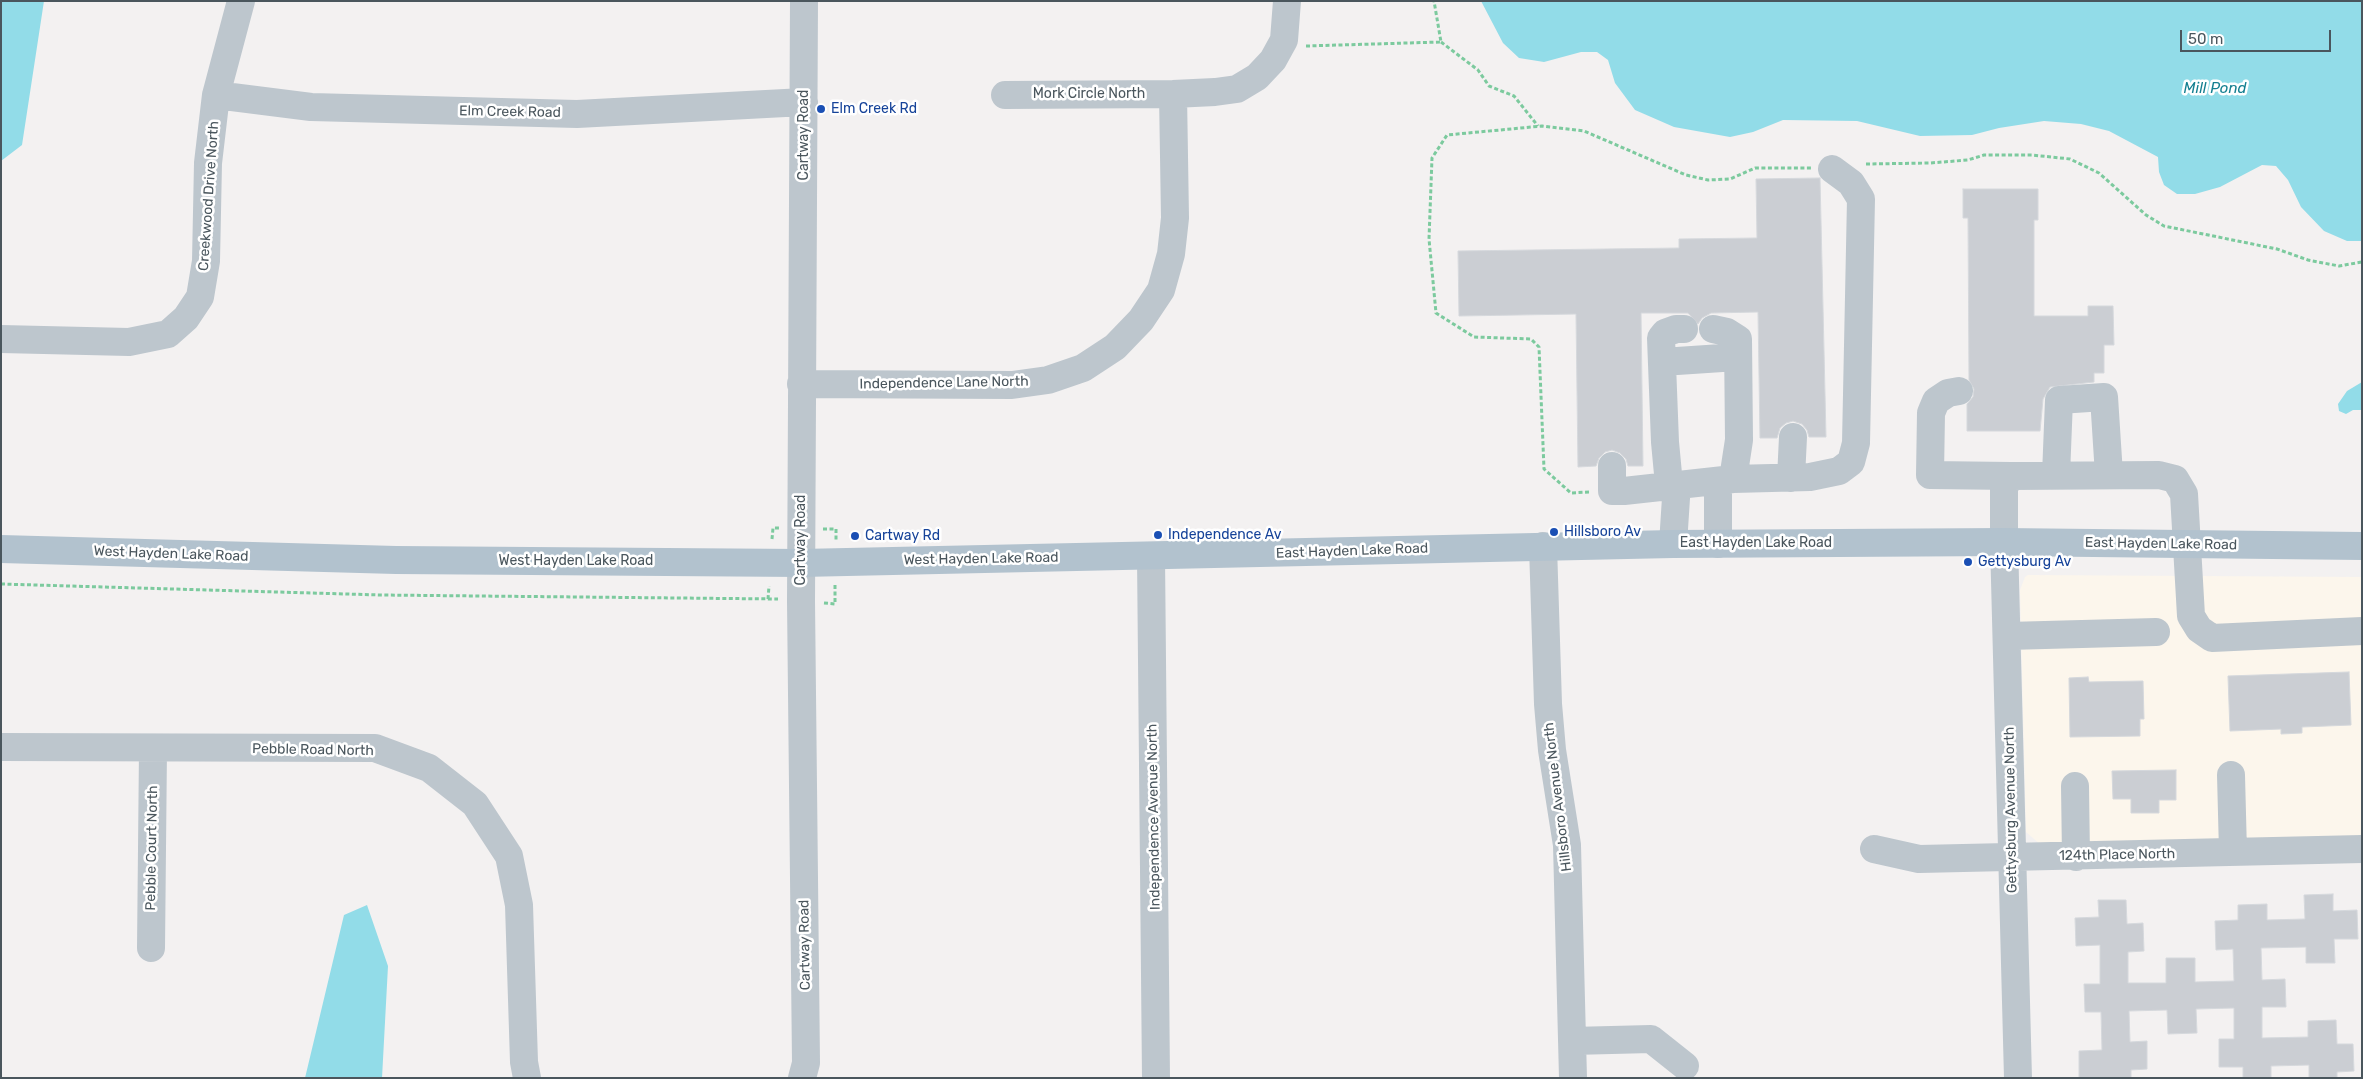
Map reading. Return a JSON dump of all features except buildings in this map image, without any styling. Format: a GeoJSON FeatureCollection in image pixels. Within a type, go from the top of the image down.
{"type":"FeatureCollection","features":[{"type":"Feature","properties":{"kind":"main road","name":"East Hayden Lake Road"},"geometry":{"type":"LineString","coordinates":[[1151,556],[1674,544],[2004,542],[2362,546]]}},
{"type":"Feature","properties":{"kind":"main road","name":"West Hayden Lake Road"},"geometry":{"type":"LineString","coordinates":[[1,549],[396,560],[801,563],[1151,556]]}},
{"type":"Feature","properties":{"kind":"street","name":"Creekwood Drive North"},"geometry":{"type":"LineString","coordinates":[[1,339],[129,342],[168,334],[186,318],[200,297],[206,261],[208,162],[216,95],[241,1]]}},
{"type":"Feature","properties":{"kind":"street","name":"Cartway Road"},"geometry":{"type":"LineString","coordinates":[[802,1078],[806,1054],[801,563],[804,1]]}},
{"type":"Feature","properties":{"kind":"street"},"geometry":{"type":"LineString","coordinates":[[1173,94],[1237,89],[1257,77],[1273,60],[1284,40],[1287,1]]}},
{"type":"Feature","properties":{"kind":"street","name":"Mork Circle North"},"geometry":{"type":"LineString","coordinates":[[1005,95],[1173,94]]}},
{"type":"Feature","properties":{"kind":"street","name":"Independence Lane North"},"geometry":{"type":"LineString","coordinates":[[801,384],[1012,385],[1048,380],[1083,368],[1115,347],[1141,320],[1161,290],[1171,254],[1175,218],[1173,94]]}},
{"type":"Feature","properties":{"kind":"street","name":"Elm Creek Road"},"geometry":{"type":"LineString","coordinates":[[216,95],[311,108],[577,114],[804,102]]}},
{"type":"Feature","properties":{"kind":"street"},"geometry":{"type":"LineString","coordinates":[[1612,478],[1674,486],[1692,482],[1810,477],[1839,471],[1851,462],[1856,443],[1861,199],[1851,183],[1832,169]]}},
{"type":"Feature","properties":{"kind":"street"},"geometry":{"type":"LineString","coordinates":[[1674,544],[1676,498],[1674,486],[1668,474],[1665,442],[1661,338],[1670,331],[1684,329]]}},
{"type":"Feature","properties":{"kind":"street"},"geometry":{"type":"LineString","coordinates":[[1713,329],[1727,332],[1738,339],[1739,440],[1725,480],[1718,544]]}},
{"type":"Feature","properties":{"kind":"street"},"geometry":{"type":"LineString","coordinates":[[1662,362],[1737,357]]}},
{"type":"Feature","properties":{"kind":"street"},"geometry":{"type":"LineString","coordinates":[[1959,391],[1948,393],[1936,401],[1931,413],[1930,475],[2159,475],[2175,479],[2184,494],[2192,616],[2199,629],[2212,638],[2362,631]]}},
{"type":"Feature","properties":{"kind":"street"},"geometry":{"type":"LineString","coordinates":[[2056,475],[2059,400],[2104,397],[2109,475]]}},
{"type":"Feature","properties":{"kind":"street"},"geometry":{"type":"LineString","coordinates":[[1791,478],[1793,437]]}},
{"type":"Feature","properties":{"kind":"street","name":"Gettysburg Avenue North"},"geometry":{"type":"LineString","coordinates":[[2011,476],[2004,487],[2004,542],[2008,636],[2018,1078]]}},
{"type":"Feature","properties":{"kind":"street","name":"Hillsboro Avenue North"},"geometry":{"type":"LineString","coordinates":[[1542,546],[1548,704],[1552,750],[1567,844],[1573,1078]]}},
{"type":"Feature","properties":{"kind":"street","name":"Independence Avenue North"},"geometry":{"type":"LineString","coordinates":[[1151,556],[1156,1078]]}},
{"type":"Feature","properties":{"kind":"street"},"geometry":{"type":"LineString","coordinates":[[2008,636],[2156,632]]}},
{"type":"Feature","properties":{"kind":"street","name":"Pebble Road North"},"geometry":{"type":"LineString","coordinates":[[1,747],[153,749],[374,748],[429,768],[475,804],[509,856],[519,905],[524,1062],[528,1078]]}},
{"type":"Feature","properties":{"kind":"street","name":"Pebble Court North"},"geometry":{"type":"LineString","coordinates":[[151,948],[153,749]]}},
{"type":"Feature","properties":{"kind":"street"},"geometry":{"type":"LineString","coordinates":[[2231,775],[2233,852]]}},
{"type":"Feature","properties":{"kind":"street"},"geometry":{"type":"LineString","coordinates":[[2075,786],[2076,857]]}},
{"type":"Feature","properties":{"kind":"street","name":"124th Place North"},"geometry":{"type":"LineString","coordinates":[[1874,849],[1919,859],[2012,856],[2076,857],[2362,849]]}},
{"type":"Feature","properties":{"kind":"street"},"geometry":{"type":"LineString","coordinates":[[1572,1041],[1651,1039],[1685,1066]]}},
{"type":"Feature","properties":{"kind":"path"},"geometry":{"type":"LineString","coordinates":[[1434,1],[1441,42]]}},
{"type":"Feature","properties":{"kind":"path"},"geometry":{"type":"LineString","coordinates":[[1284,40],[1305,46],[1441,42],[1478,70],[1489,86],[1514,96],[1538,126]]}},
{"type":"Feature","properties":{"kind":"path"},"geometry":{"type":"LineString","coordinates":[[1612,478],[1571,493],[1544,469],[1540,347],[1531,339],[1474,337],[1436,313],[1430,239],[1432,158],[1447,135],[1538,126],[1584,131],[1686,175],[1708,180],[1730,179],[1755,168],[1832,169],[1843,164],[1930,163],[1968,160],[1984,156],[2032,155],[2070,159],[2098,173],[2146,215],[2164,226],[2277,249],[2308,260],[2338,266],[2362,262]]}},
{"type":"Feature","properties":{"kind":"path"},"geometry":{"type":"LineString","coordinates":[[1,584],[380,595],[686,600],[768,599]]}},
{"type":"Feature","properties":{"kind":"shaded area"},"geometry":{"type":"Polygon","coordinates":[[[2028,575],[2362,577],[2362,836],[2042,846],[2026,832],[2020,590],[2025,577],[2028,575]]]}},
{"type":"Feature","properties":{"kind":"water"},"geometry":{"type":"Polygon","coordinates":[[[1,1],[44,1],[22,145],[1,161],[1,1]]]}},
{"type":"Feature","properties":{"kind":"water","name":"Mill Pond"},"geometry":{"type":"Polygon","coordinates":[[[1481,1],[2362,1],[2362,241],[2347,241],[2324,231],[2301,207],[2288,180],[2276,166],[2262,165],[2220,187],[2195,194],[2177,194],[2164,185],[2159,172],[2158,157],[2109,131],[2081,124],[2044,121],[1999,128],[1972,135],[1920,136],[1857,121],[1783,120],[1753,132],[1730,137],[1674,127],[1635,110],[1615,83],[1608,60],[1597,52],[1581,52],[1544,62],[1519,58],[1503,43],[1481,1]]]}},
{"type":"Feature","properties":{"kind":"water"},"geometry":{"type":"Polygon","coordinates":[[[2362,382],[2362,410],[2353,410],[2346,414],[2339,411],[2338,404],[2347,391],[2362,382]]]}},
{"type":"Feature","properties":{"kind":"water"},"geometry":{"type":"Polygon","coordinates":[[[367,905],[388,966],[382,1078],[305,1078],[344,915],[367,905]]]}},
{"type":"Feature","properties":{"kind":"place","name":"Elm Creek Rd"},"geometry":{"type":"Point","coordinates":[821,109]}},
{"type":"Feature","properties":{"kind":"place","name":"Hillsboro Av"},"geometry":{"type":"Point","coordinates":[1554,532]}},
{"type":"Feature","properties":{"kind":"place","name":"Independence Av"},"geometry":{"type":"Point","coordinates":[1158,535]}},
{"type":"Feature","properties":{"kind":"place","name":"Cartway Rd"},"geometry":{"type":"Point","coordinates":[855,536]}},
{"type":"Feature","properties":{"kind":"place","name":"Gettysburg Av"},"geometry":{"type":"Point","coordinates":[1968,562]}}]}
